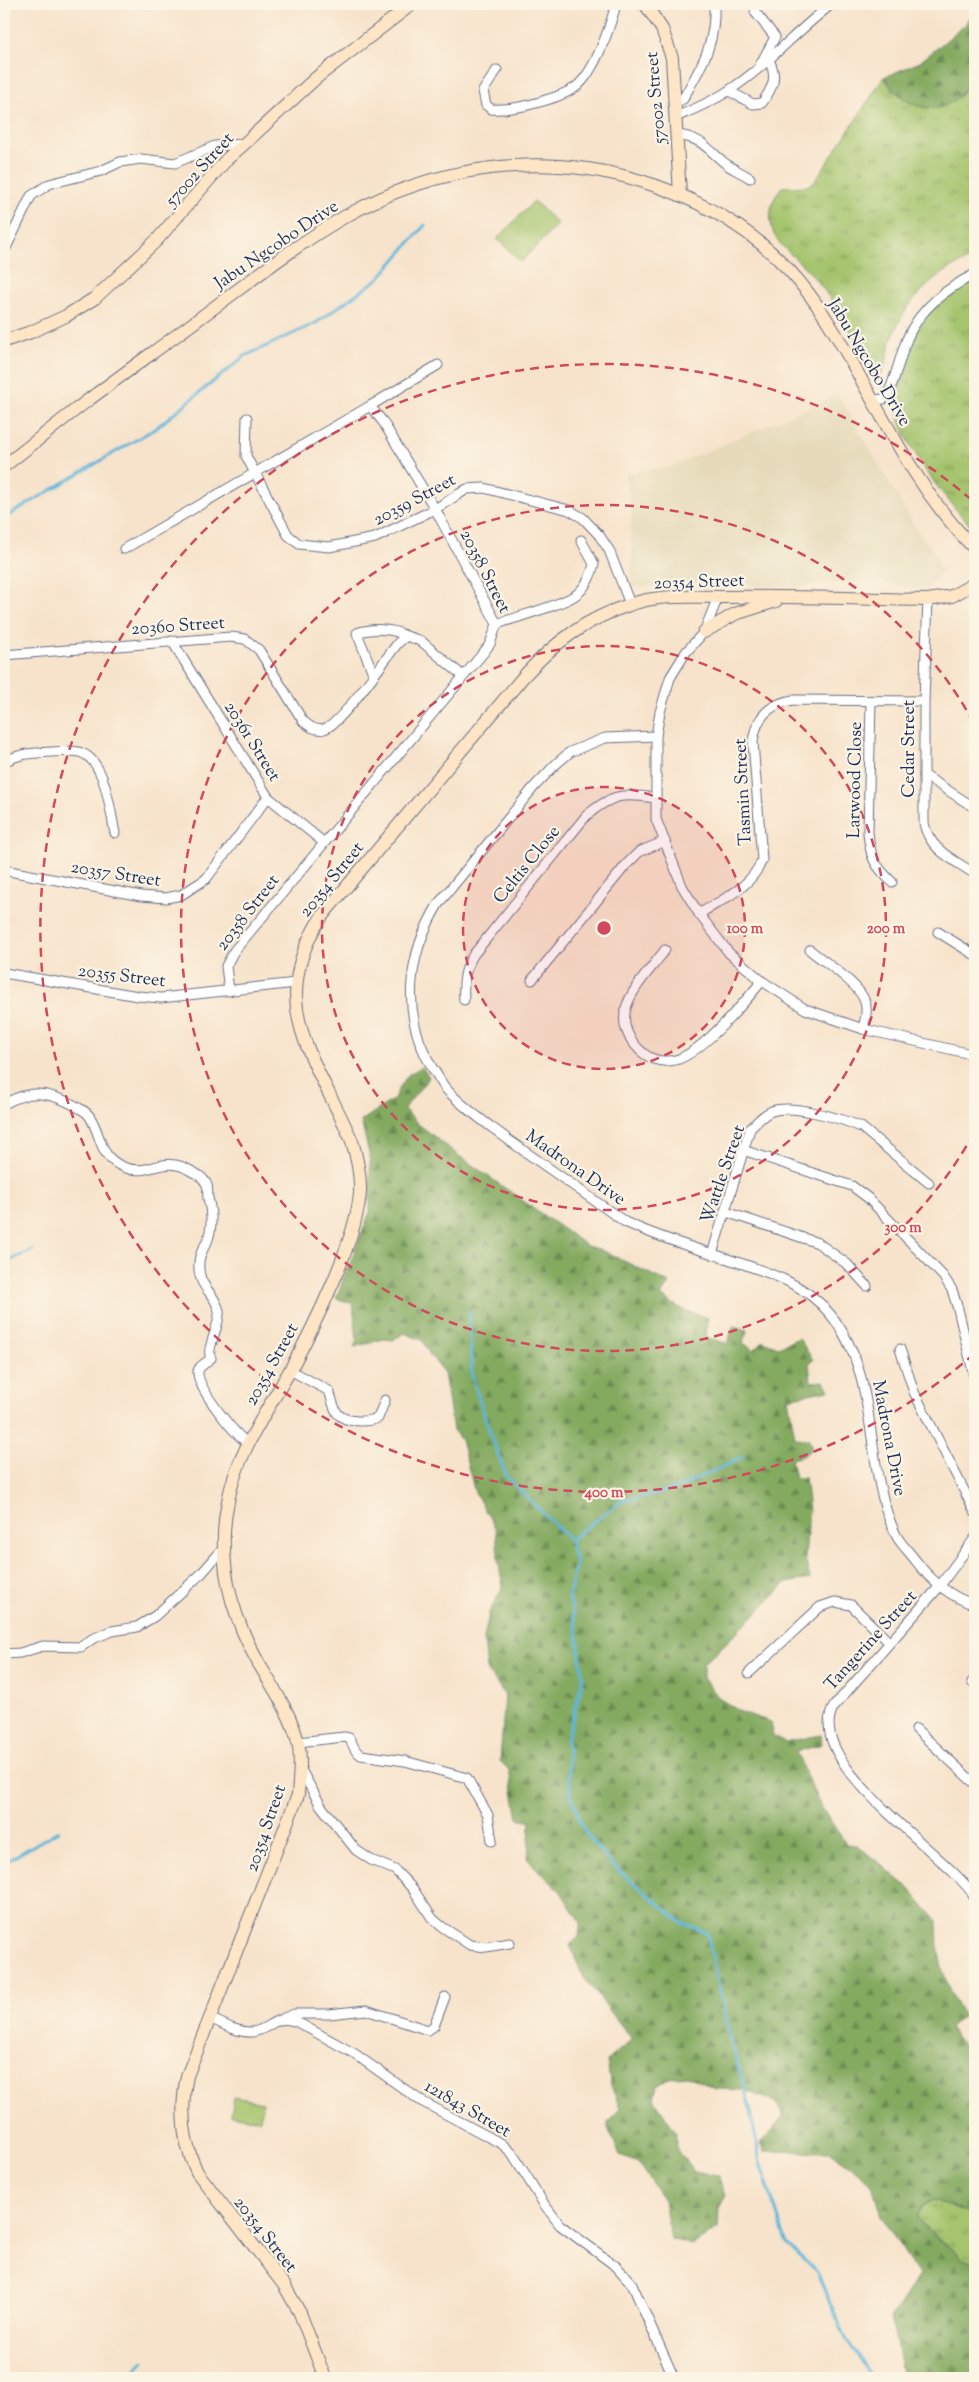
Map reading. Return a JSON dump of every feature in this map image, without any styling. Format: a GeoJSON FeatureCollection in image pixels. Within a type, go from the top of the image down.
{"type":"FeatureCollection","features":[{"type":"Feature","properties":{"kind":"street","name":"57002 Street"},"geometry":{"type":"LineString","coordinates":[[4,341],[31,332],[66,316],[95,298],[156,241],[227,160],[244,144],[316,78],[412,4]]}},
{"type":"Feature","properties":{"kind":"street"},"geometry":{"type":"LineString","coordinates":[[497,70],[483,90],[486,104],[490,109],[529,105],[567,92],[583,80],[594,62],[616,4]]}},
{"type":"Feature","properties":{"kind":"street","name":"57002 Street"},"geometry":{"type":"LineString","coordinates":[[645,4],[660,25],[670,49],[676,102],[680,195]]}},
{"type":"Feature","properties":{"kind":"street"},"geometry":{"type":"LineString","coordinates":[[676,102],[683,99],[711,42],[715,21],[714,4]]}},
{"type":"Feature","properties":{"kind":"street"},"geometry":{"type":"LineString","coordinates":[[676,117],[729,91],[769,60],[801,29],[832,4]]}},
{"type":"Feature","properties":{"kind":"street"},"geometry":{"type":"LineString","coordinates":[[755,12],[775,37],[760,66]]}},
{"type":"Feature","properties":{"kind":"street"},"geometry":{"type":"LineString","coordinates":[[729,91],[754,104],[762,103],[774,80],[775,71],[769,60]]}},
{"type":"Feature","properties":{"kind":"street"},"geometry":{"type":"LineString","coordinates":[[677,135],[691,136],[705,144],[726,164],[750,178]]}},
{"type":"Feature","properties":{"kind":"street"},"geometry":{"type":"LineString","coordinates":[[4,252],[31,196],[49,184],[101,170],[120,162],[141,159],[175,163],[211,147],[244,144]]}},
{"type":"Feature","properties":{"kind":"street","name":"Jabu Ngcobo Drive"},"geometry":{"type":"LineString","coordinates":[[4,466],[86,402],[269,268],[348,215],[382,199],[464,171],[530,164],[565,166],[611,173],[680,195],[706,207],[766,247],[793,273],[844,346],[873,400],[933,501],[975,549]]}},
{"type":"Feature","properties":{"kind":"street"},"geometry":{"type":"LineString","coordinates":[[873,400],[884,399],[888,394],[916,320],[943,293],[975,274]]}},
{"type":"Feature","properties":{"kind":"street"},"geometry":{"type":"LineString","coordinates":[[124,549],[370,406],[438,364]]}},
{"type":"Feature","properties":{"kind":"street","name":"20358 Street"},"geometry":{"type":"LineString","coordinates":[[229,991],[226,966],[228,960],[490,644],[497,624],[435,509],[383,422],[370,406]]}},
{"type":"Feature","properties":{"kind":"street","name":"20359 Street"},"geometry":{"type":"LineString","coordinates":[[247,418],[246,456],[288,535],[299,544],[329,547],[375,538],[435,509],[456,494],[475,487],[569,510],[583,518],[599,535],[609,550],[630,604]]}},
{"type":"Feature","properties":{"kind":"street"},"geometry":{"type":"LineString","coordinates":[[497,624],[575,596],[589,578],[594,562],[580,540]]}},
{"type":"Feature","properties":{"kind":"street","name":"20354 Street"},"geometry":{"type":"LineString","coordinates":[[325,2378],[305,2325],[284,2285],[207,2186],[188,2151],[183,2131],[183,2096],[187,2076],[290,1821],[298,1794],[300,1768],[298,1742],[279,1696],[238,1622],[229,1595],[222,1549],[227,1502],[232,1482],[248,1443],[290,1370],[316,1319],[342,1256],[357,1209],[360,1193],[356,1156],[352,1141],[299,1026],[295,1003],[296,983],[308,937],[322,916],[546,651],[566,636],[603,615],[630,604],[669,597],[928,600],[952,596],[975,583]]}},
{"type":"Feature","properties":{"kind":"street"},"geometry":{"type":"LineString","coordinates":[[704,632],[718,597]]}},
{"type":"Feature","properties":{"kind":"street"},"geometry":{"type":"LineString","coordinates":[[794,597],[742,611],[704,632],[686,652],[670,678],[660,712],[656,736],[656,819],[664,841],[682,886],[699,914],[729,953],[762,981],[805,1009],[862,1029],[975,1055]]}},
{"type":"Feature","properties":{"kind":"street","name":"Cedar Street"},"geometry":{"type":"LineString","coordinates":[[928,600],[924,701],[924,823],[929,840],[941,852],[975,874]]}},
{"type":"Feature","properties":{"kind":"street"},"geometry":{"type":"LineString","coordinates":[[373,673],[357,634],[391,631],[421,641],[463,676]]}},
{"type":"Feature","properties":{"kind":"street","name":"20360 Street"},"geometry":{"type":"LineString","coordinates":[[4,656],[231,637],[250,642],[263,656],[303,721],[312,728],[319,730],[331,727],[344,714],[373,673],[406,636]]}},
{"type":"Feature","properties":{"kind":"street","name":"20361 Street"},"geometry":{"type":"LineString","coordinates":[[172,641],[268,796],[324,842]]}},
{"type":"Feature","properties":{"kind":"street","name":"Tasmin Street"},"geometry":{"type":"LineString","coordinates":[[699,914],[749,882],[757,872],[762,860],[753,742],[756,724],[763,714],[772,706],[793,700],[924,701]]}},
{"type":"Feature","properties":{"kind":"street","name":"Larwood Close"},"geometry":{"type":"LineString","coordinates":[[871,701],[868,832],[870,852],[878,868],[892,882]]}},
{"type":"Feature","properties":{"kind":"street","name":"Madrona Drive"},"geometry":{"type":"LineString","coordinates":[[656,736],[605,738],[570,752],[555,764],[534,787],[438,904],[427,923],[416,950],[413,971],[412,996],[414,1018],[420,1041],[446,1090],[470,1111],[625,1222],[651,1234],[768,1272],[793,1283],[814,1298],[830,1314],[846,1338],[860,1370],[878,1469],[891,1521],[898,1538],[924,1572],[939,1587],[975,1605]]}},
{"type":"Feature","properties":{"kind":"street"},"geometry":{"type":"LineString","coordinates":[[4,762],[11,758],[32,753],[72,751],[87,756],[98,768],[115,834]]}},
{"type":"Feature","properties":{"kind":"street"},"geometry":{"type":"LineString","coordinates":[[924,775],[975,808]]}},
{"type":"Feature","properties":{"kind":"street","name":"Celtis Close"},"geometry":{"type":"LineString","coordinates":[[464,1000],[464,976],[474,954],[586,816],[602,802],[621,795],[630,794],[655,798]]}},
{"type":"Feature","properties":{"kind":"street","name":"20357 Street"},"geometry":{"type":"LineString","coordinates":[[4,870],[140,896],[166,898],[182,895],[206,879],[268,796]]}},
{"type":"Feature","properties":{"kind":"street"},"geometry":{"type":"LineString","coordinates":[[532,980],[638,852],[664,841]]}},
{"type":"Feature","properties":{"kind":"street"},"geometry":{"type":"LineString","coordinates":[[938,932],[975,955]]}},
{"type":"Feature","properties":{"kind":"street"},"geometry":{"type":"LineString","coordinates":[[665,950],[630,996],[623,1014],[628,1036],[643,1053],[654,1060],[664,1062],[678,1059],[689,1053],[734,1014],[762,981]]}},
{"type":"Feature","properties":{"kind":"street"},"geometry":{"type":"LineString","coordinates":[[810,950],[859,991],[866,1008],[862,1029]]}},
{"type":"Feature","properties":{"kind":"street","name":"20355 Street"},"geometry":{"type":"LineString","coordinates":[[4,973],[138,996],[161,998],[296,983]]}},
{"type":"Feature","properties":{"kind":"street"},"geometry":{"type":"LineString","coordinates":[[4,1104],[18,1097],[34,1094],[52,1095],[90,1116],[107,1156],[119,1165],[135,1170],[165,1164],[180,1164],[200,1176],[207,1184],[212,1224],[210,1235],[200,1253],[198,1265],[202,1286],[210,1293],[219,1310],[218,1326],[209,1349],[211,1358],[200,1368],[198,1373],[202,1386],[210,1398],[241,1438],[248,1443]]}},
{"type":"Feature","properties":{"kind":"street","name":"Wattle Street"},"geometry":{"type":"LineString","coordinates":[[712,1254],[750,1129],[762,1117],[771,1112],[794,1110],[848,1121],[861,1127],[929,1183]]}},
{"type":"Feature","properties":{"kind":"street"},"geometry":{"type":"LineString","coordinates":[[744,1150],[846,1182],[868,1198],[943,1276],[952,1290],[975,1380]]}},
{"type":"Feature","properties":{"kind":"street"},"geometry":{"type":"LineString","coordinates":[[726,1212],[818,1243],[848,1264],[867,1286]]}},
{"type":"Feature","properties":{"kind":"street"},"geometry":{"type":"LineString","coordinates":[[900,1349],[914,1392],[975,1512]]}},
{"type":"Feature","properties":{"kind":"street"},"geometry":{"type":"LineString","coordinates":[[290,1370],[329,1391],[336,1411],[343,1418],[362,1421],[378,1418],[385,1400]]}},
{"type":"Feature","properties":{"kind":"street","name":"Tangerine Street"},"geometry":{"type":"LineString","coordinates":[[975,1538],[939,1587],[834,1706],[827,1722],[830,1737],[836,1750],[868,1795],[960,1877],[975,1896]]}},
{"type":"Feature","properties":{"kind":"street"},"geometry":{"type":"LineString","coordinates":[[4,1654],[44,1646],[81,1647],[112,1631],[137,1627],[156,1616],[201,1574],[222,1549]]}},
{"type":"Feature","properties":{"kind":"street"},"geometry":{"type":"LineString","coordinates":[[749,1673],[820,1607],[835,1602],[850,1605],[889,1642]]}},
{"type":"Feature","properties":{"kind":"street"},"geometry":{"type":"LineString","coordinates":[[916,1729],[975,1784]]}},
{"type":"Feature","properties":{"kind":"street"},"geometry":{"type":"LineString","coordinates":[[298,1742],[349,1738],[356,1751],[361,1755],[405,1761],[467,1778],[488,1814],[492,1842]]}},
{"type":"Feature","properties":{"kind":"street"},"geometry":{"type":"LineString","coordinates":[[300,1768],[322,1806],[356,1850],[371,1860],[395,1870],[412,1889],[432,1918],[441,1926],[470,1945],[486,1947],[510,1943]]}},
{"type":"Feature","properties":{"kind":"street"},"geometry":{"type":"LineString","coordinates":[[210,2018],[238,2030],[255,2032],[277,2019],[294,2014],[329,2014],[366,2010],[428,2030],[434,2026],[445,1997]]}},
{"type":"Feature","properties":{"kind":"street","name":"121843 Street"},"geometry":{"type":"LineString","coordinates":[[282,2019],[297,2022],[355,2054],[421,2101],[502,2144],[512,2153],[544,2204],[560,2225],[617,2267],[632,2284],[674,2378]]}},
{"type":"Feature","properties":{"kind":"shaded area"},"geometry":{"type":"Polygon","coordinates":[[[838,395],[917,530],[935,553],[941,573],[926,591],[871,580],[794,587],[686,583],[631,588],[631,507],[625,473],[670,467],[838,395]]]}},
{"type":"Feature","properties":{"kind":"green space"},"geometry":{"type":"Polygon","coordinates":[[[975,11],[977,46],[975,65],[968,83],[959,96],[948,104],[935,108],[922,107],[908,102],[896,92],[884,77],[920,62],[965,25],[975,11]]]}},
{"type":"Feature","properties":{"kind":"green space"},"geometry":{"type":"Polygon","coordinates":[[[975,64],[975,257],[960,263],[935,279],[913,300],[897,326],[884,367],[877,381],[831,300],[813,276],[776,239],[772,228],[771,209],[775,197],[782,187],[807,186],[815,181],[884,77],[893,90],[960,96],[975,64]]]}},
{"type":"Feature","properties":{"kind":"green space"},"geometry":{"type":"Polygon","coordinates":[[[534,201],[558,224],[521,262],[497,239],[534,201]]]}},
{"type":"Feature","properties":{"kind":"green space"},"geometry":{"type":"Polygon","coordinates":[[[975,280],[975,530],[944,495],[916,455],[900,422],[898,402],[902,369],[907,353],[922,322],[945,298],[975,280]]]}},
{"type":"Feature","properties":{"kind":"green space"},"geometry":{"type":"Polygon","coordinates":[[[422,1067],[429,1077],[404,1109],[418,1124],[458,1155],[587,1246],[599,1249],[669,1283],[661,1296],[681,1309],[708,1318],[706,1337],[728,1344],[733,1326],[748,1330],[743,1343],[754,1350],[763,1341],[778,1347],[799,1338],[813,1360],[809,1364],[811,1382],[824,1381],[829,1390],[788,1398],[795,1438],[809,1439],[812,1448],[803,1456],[791,1459],[795,1478],[805,1477],[809,1510],[805,1558],[810,1579],[786,1583],[717,1652],[703,1663],[703,1678],[720,1699],[741,1712],[771,1722],[773,1736],[785,1742],[821,1735],[822,1744],[796,1752],[819,1803],[846,1844],[857,1845],[908,1887],[937,1921],[938,1947],[943,1971],[951,1994],[964,2016],[950,2027],[955,2038],[975,2054],[975,2215],[934,2200],[923,2206],[917,2217],[926,2229],[962,2259],[975,2263],[975,2378],[903,2378],[891,2318],[919,2275],[881,2217],[872,2184],[831,2152],[764,2151],[760,2144],[783,2118],[782,2110],[774,2102],[745,2090],[716,2089],[687,2076],[670,2078],[657,2086],[654,2099],[676,2132],[676,2144],[680,2153],[694,2172],[718,2176],[726,2194],[719,2209],[718,2229],[692,2245],[671,2239],[664,2200],[638,2162],[620,2155],[608,2128],[608,2123],[620,2108],[610,2083],[607,2061],[627,2045],[631,2038],[582,1975],[570,1945],[579,1937],[580,1922],[561,1892],[528,1860],[530,1822],[518,1818],[509,1770],[500,1761],[505,1695],[487,1670],[484,1639],[489,1613],[503,1587],[498,1559],[496,1529],[475,1493],[461,1440],[453,1430],[444,1373],[430,1355],[422,1340],[404,1333],[394,1340],[384,1339],[354,1347],[357,1339],[353,1304],[336,1298],[370,1212],[370,1158],[361,1121],[394,1099],[409,1074],[422,1067]]]}},
{"type":"Feature","properties":{"kind":"green space"},"geometry":{"type":"Polygon","coordinates":[[[234,2097],[263,2102],[260,2120],[231,2115],[234,2097]]]}},
{"type":"Feature","properties":{"kind":"green space"},"geometry":{"type":"Polygon","coordinates":[[[934,2200],[975,2215],[975,2263],[962,2259],[926,2229],[917,2217],[923,2206],[934,2200]]]}},
{"type":"Feature","properties":{"kind":"waterway"},"geometry":{"type":"LineString","coordinates":[[4,518],[156,428],[245,356],[316,323],[379,278],[425,225]]}},
{"type":"Feature","properties":{"kind":"waterway"},"geometry":{"type":"LineString","coordinates":[[4,1263],[33,1250]]}},
{"type":"Feature","properties":{"kind":"waterway"},"geometry":{"type":"LineString","coordinates":[[469,1311],[472,1376],[506,1476],[570,1540],[576,1563],[569,1596],[576,1626],[583,1678],[567,1739],[570,1792],[584,1831],[612,1865],[681,1922],[707,1933],[731,2041],[751,2111],[760,2163],[787,2244],[817,2272],[845,2337],[872,2378]]}},
{"type":"Feature","properties":{"kind":"waterway"},"geometry":{"type":"LineString","coordinates":[[570,1540],[620,1502],[675,1489],[743,1457]]}},
{"type":"Feature","properties":{"kind":"waterway"},"geometry":{"type":"LineString","coordinates":[[4,1863],[58,1831]]}},
{"type":"Feature","properties":{"kind":"waterway"},"geometry":{"type":"LineString","coordinates":[[126,2378],[144,2361]]}}]}
